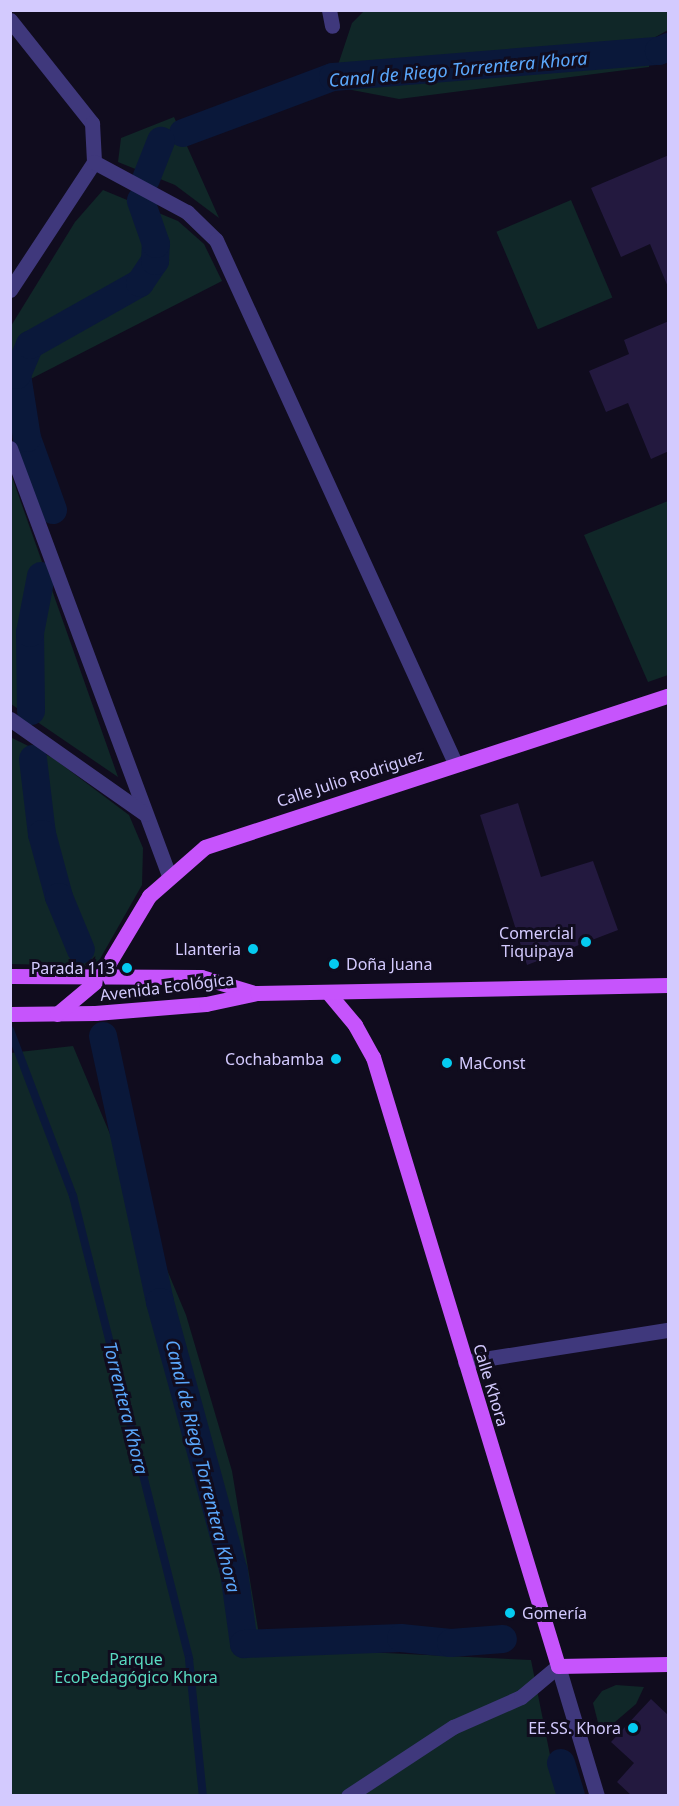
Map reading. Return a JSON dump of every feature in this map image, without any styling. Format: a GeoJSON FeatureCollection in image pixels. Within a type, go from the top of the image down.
{"type":"FeatureCollection","features":[{"type":"Feature","properties":{"kind":"main road","name":"Calle Julio Rodriguez"},"geometry":{"type":"LineString","coordinates":[[57,1014],[100,978],[149,896],[205,846],[455,763],[669,696]]}},
{"type":"Feature","properties":{"kind":"main road","name":"Avenida Ecológica"},"geometry":{"type":"LineString","coordinates":[[14,975],[100,978],[201,977],[257,993]]}},
{"type":"Feature","properties":{"kind":"main road"},"geometry":{"type":"LineString","coordinates":[[257,993],[330,995],[669,985]]}},
{"type":"Feature","properties":{"kind":"main road","name":"Avenida Ecológica"},"geometry":{"type":"LineString","coordinates":[[10,1014],[57,1014],[206,1004],[257,993]]}},
{"type":"Feature","properties":{"kind":"main road","name":"Calle Khora"},"geometry":{"type":"LineString","coordinates":[[330,995],[355,1025],[373,1057],[558,1665]]}},
{"type":"Feature","properties":{"kind":"main road"},"geometry":{"type":"LineString","coordinates":[[558,1665],[669,1664]]}},
{"type":"Feature","properties":{"kind":"street"},"geometry":{"type":"LineString","coordinates":[[329,10],[333,26]]}},
{"type":"Feature","properties":{"kind":"street"},"geometry":{"type":"LineString","coordinates":[[10,20],[92,123],[94,162],[10,290]]}},
{"type":"Feature","properties":{"kind":"street"},"geometry":{"type":"LineString","coordinates":[[94,162],[187,212],[216,240],[455,763]]}},
{"type":"Feature","properties":{"kind":"street"},"geometry":{"type":"LineString","coordinates":[[10,448],[145,814],[170,875]]}},
{"type":"Feature","properties":{"kind":"street"},"geometry":{"type":"LineString","coordinates":[[10,719],[145,814]]}},
{"type":"Feature","properties":{"kind":"street"},"geometry":{"type":"LineString","coordinates":[[465,1362],[669,1330]]}},
{"type":"Feature","properties":{"kind":"street"},"geometry":{"type":"LineString","coordinates":[[348,1796],[453,1727],[521,1697],[558,1665]]}},
{"type":"Feature","properties":{"kind":"street","name":"Calle Khora"},"geometry":{"type":"LineString","coordinates":[[558,1665],[597,1796]]}},
{"type":"Feature","properties":{"kind":"green space"},"geometry":{"type":"Polygon","coordinates":[[[365,10],[668,11],[668,30],[652,39],[649,67],[399,99],[331,86],[352,23],[365,10]]]}},
{"type":"Feature","properties":{"kind":"green space"},"geometry":{"type":"Polygon","coordinates":[[[174,117],[219,218],[175,185],[118,162],[121,138],[174,117]]]}},
{"type":"Feature","properties":{"kind":"green space"},"geometry":{"type":"Polygon","coordinates":[[[103,190],[178,221],[204,244],[222,281],[11,389],[11,326],[75,222],[103,190]]]}},
{"type":"Feature","properties":{"kind":"green space"},"geometry":{"type":"Polygon","coordinates":[[[571,200],[612,298],[538,329],[496,232],[571,200]]]}},
{"type":"Feature","properties":{"kind":"green space"},"geometry":{"type":"Polygon","coordinates":[[[11,474],[118,777],[11,704],[11,474]]]}},
{"type":"Feature","properties":{"kind":"green space"},"geometry":{"type":"Polygon","coordinates":[[[668,501],[668,675],[648,682],[584,535],[668,501]]]}},
{"type":"Feature","properties":{"kind":"green space"},"geometry":{"type":"Polygon","coordinates":[[[10,737],[53,758],[129,815],[143,848],[142,885],[96,966],[11,964],[10,737]]]}},
{"type":"Feature","properties":{"kind":"green space","name":"Parque EcoPedagógico Khora"},"geometry":{"type":"Polygon","coordinates":[[[73,1046],[186,1315],[232,1471],[261,1647],[531,1660],[558,1795],[11,1795],[10,1053],[73,1046]]]}},
{"type":"Feature","properties":{"kind":"green space"},"geometry":{"type":"Polygon","coordinates":[[[616,1685],[644,1687],[636,1704],[601,1734],[593,1703],[602,1691],[616,1685]]]}},
{"type":"Feature","properties":{"kind":"building"},"geometry":{"type":"Polygon","coordinates":[[[669,155],[668,287],[650,244],[621,257],[591,188],[669,155]]]}},
{"type":"Feature","properties":{"kind":"building"},"geometry":{"type":"Polygon","coordinates":[[[669,321],[669,451],[651,459],[628,403],[606,412],[589,371],[629,354],[624,340],[669,321]]]}},
{"type":"Feature","properties":{"kind":"building"},"geometry":{"type":"Polygon","coordinates":[[[518,803],[541,877],[593,861],[618,930],[527,965],[480,815],[518,803]]]}},
{"type":"Feature","properties":{"kind":"building"},"geometry":{"type":"Polygon","coordinates":[[[651,1699],[669,1716],[669,1796],[632,1796],[617,1782],[634,1763],[611,1742],[651,1699]]]}},
{"type":"Feature","properties":{"kind":"waterway","name":"Canal de Riego Torrentera Khora"},"geometry":{"type":"LineString","coordinates":[[183,133],[333,77],[659,51],[668,47]]}},
{"type":"Feature","properties":{"kind":"waterway","name":"Canal de Riego Torrentera Khora"},"geometry":{"type":"LineString","coordinates":[[146,179],[161,141]]}},
{"type":"Feature","properties":{"kind":"waterway","name":"Canal de Riego Torrentera Khora"},"geometry":{"type":"LineString","coordinates":[[53,510],[27,438],[17,375],[30,345],[140,283],[155,261],[156,244],[141,201]]}},
{"type":"Feature","properties":{"kind":"waterway","name":"Canal de Riego Torrentera Khora"},"geometry":{"type":"LineString","coordinates":[[31,711],[30,633],[41,576]]}},
{"type":"Feature","properties":{"kind":"waterway","name":"Canal de Riego Torrentera Khora"},"geometry":{"type":"LineString","coordinates":[[33,759],[42,834],[59,897],[81,950]]}},
{"type":"Feature","properties":{"kind":"waterway","name":"Torrentera Khora"},"geometry":{"type":"LineString","coordinates":[[10,1030],[73,1196],[189,1659],[203,1796]]}},
{"type":"Feature","properties":{"kind":"waterway","name":"Canal de Riego Torrentera Khora"},"geometry":{"type":"LineString","coordinates":[[103,1036],[160,1302],[234,1572],[244,1644],[401,1638],[451,1643],[503,1639]]}},
{"type":"Feature","properties":{"kind":"waterway","name":"Canal de Riego Torrentera Khora"},"geometry":{"type":"LineString","coordinates":[[561,1763],[571,1796]]}},
{"type":"Feature","properties":{"kind":"place","name":"Comercial Tiquipaya"},"geometry":{"type":"Point","coordinates":[586,942]}},
{"type":"Feature","properties":{"kind":"place","name":"Llanteria"},"geometry":{"type":"Point","coordinates":[253,949]}},
{"type":"Feature","properties":{"kind":"place","name":"Doña Juana"},"geometry":{"type":"Point","coordinates":[334,964]}},
{"type":"Feature","properties":{"kind":"place","name":"Parada 113"},"geometry":{"type":"Point","coordinates":[127,968]}},
{"type":"Feature","properties":{"kind":"place","name":"Cochabamba"},"geometry":{"type":"Point","coordinates":[336,1059]}},
{"type":"Feature","properties":{"kind":"place","name":"MaConst"},"geometry":{"type":"Point","coordinates":[447,1063]}},
{"type":"Feature","properties":{"kind":"place","name":"Gomería"},"geometry":{"type":"Point","coordinates":[510,1613]}},
{"type":"Feature","properties":{"kind":"place","name":"EE.SS. Khora"},"geometry":{"type":"Point","coordinates":[633,1728]}}]}
